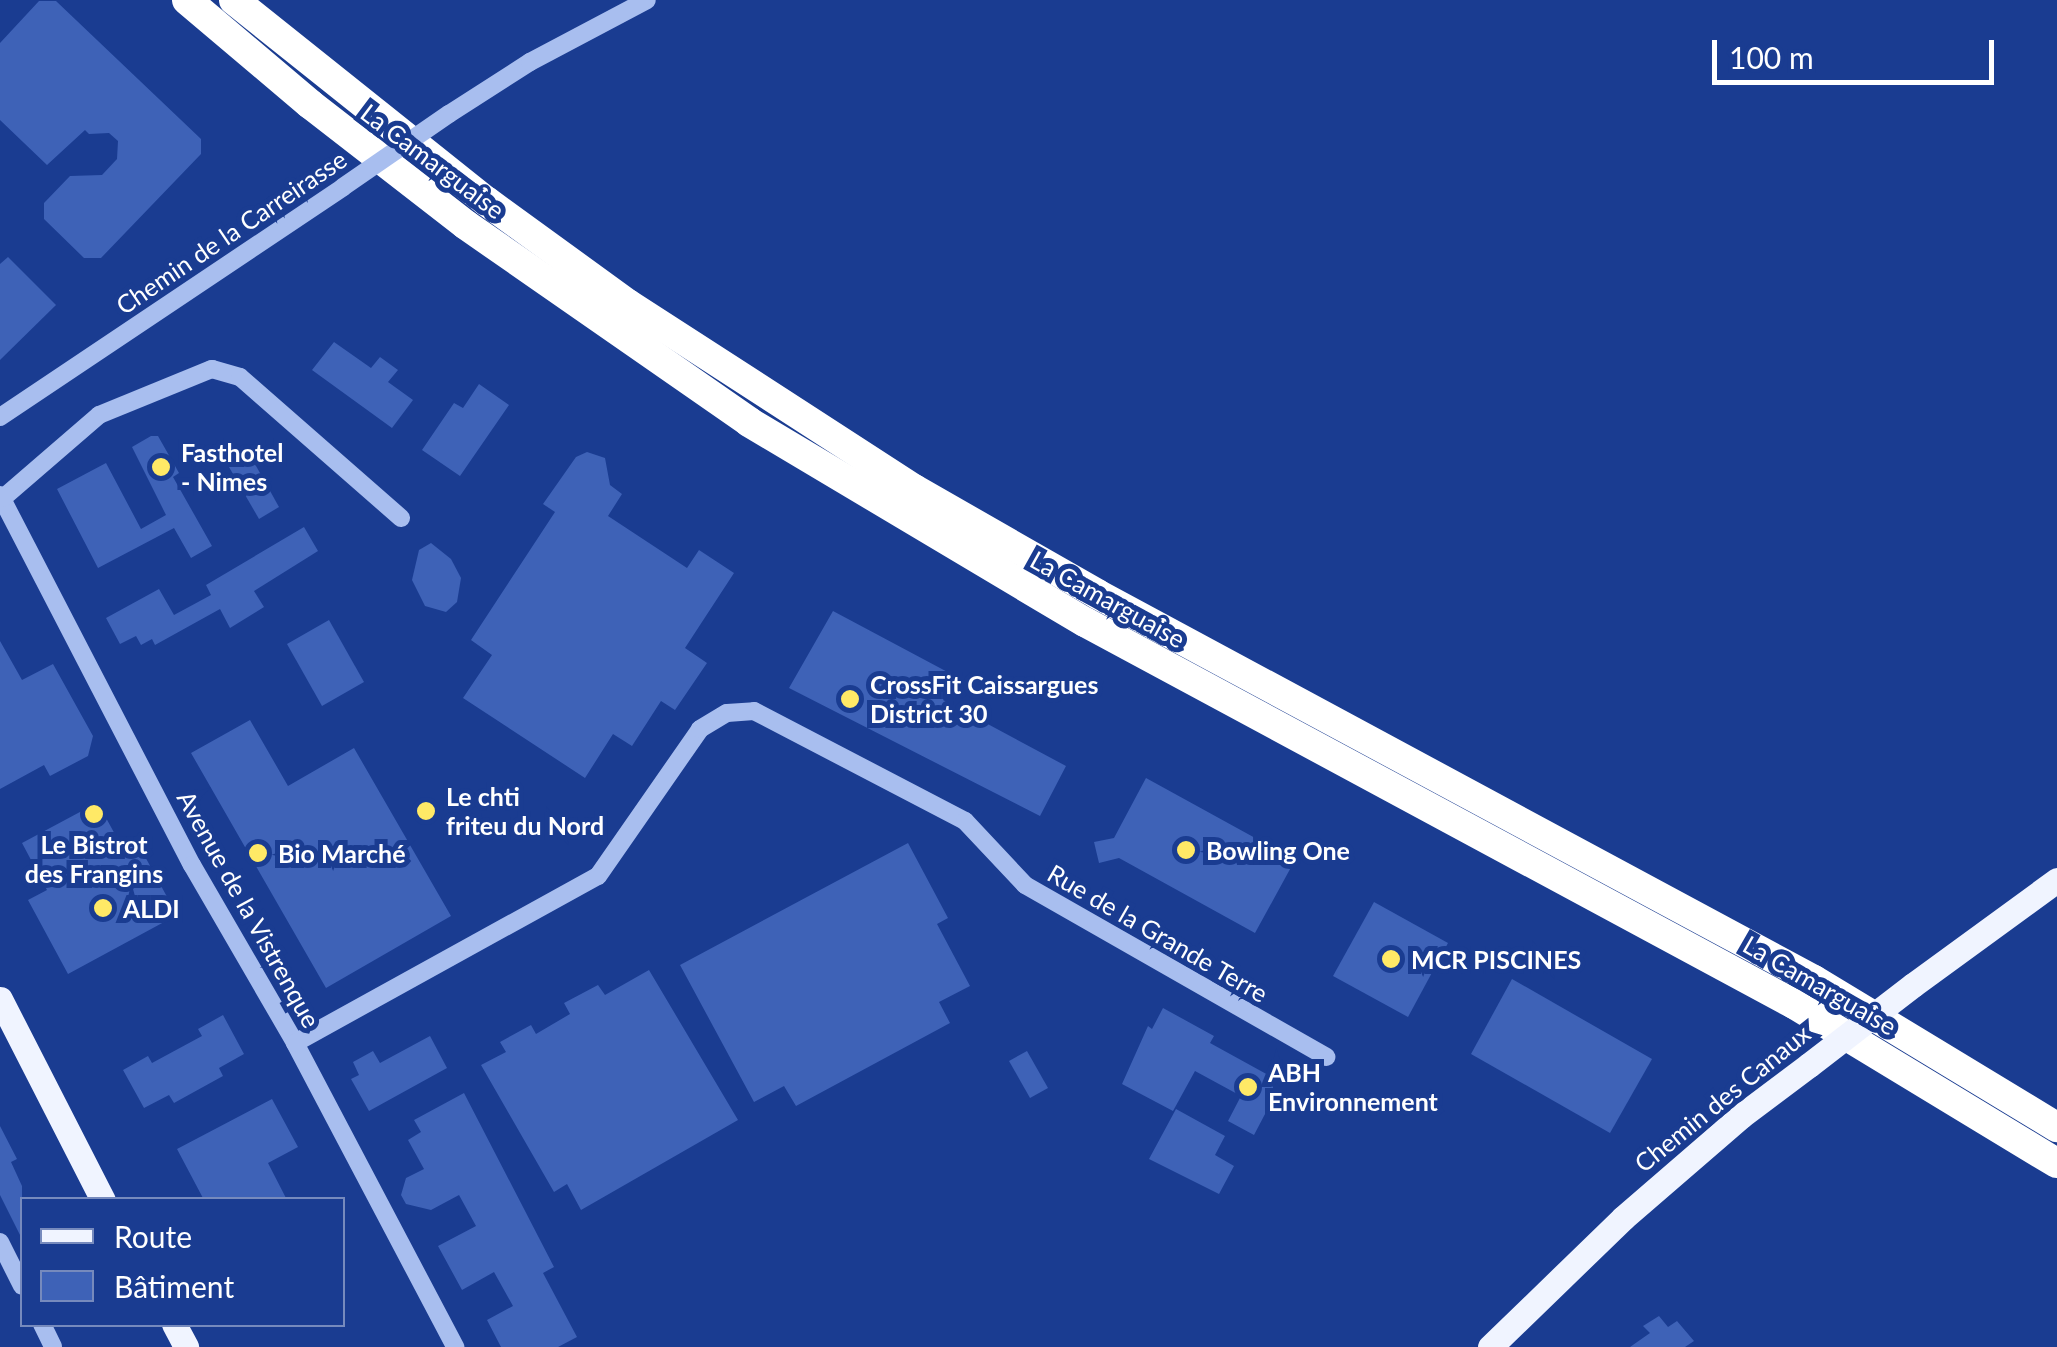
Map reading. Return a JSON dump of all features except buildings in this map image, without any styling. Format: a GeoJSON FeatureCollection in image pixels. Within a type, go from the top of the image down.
{"type":"FeatureCollection","features":[{"type":"Feature","properties":{"kind":"highway","name":"La Camarguaise"},"geometry":{"type":"LineString","coordinates":[[186,0],[310,104],[466,225],[608,328],[814,463],[1085,622],[1794,1004],[2057,1162]]}},
{"type":"Feature","properties":{"kind":"highway","name":"La Camarguaise"},"geometry":{"type":"LineString","coordinates":[[234,0],[486,201],[628,304],[914,489],[1113,603],[1798,971],[2057,1127]]}},
{"type":"Feature","properties":{"kind":"main road","name":"Chemin des Canaux"},"geometry":{"type":"LineString","coordinates":[[1490,1347],[1623,1218],[1741,1116],[2057,880]]}},
{"type":"Feature","properties":{"kind":"main road"},"geometry":{"type":"LineString","coordinates":[[0,999],[101,1197]]}},
{"type":"Feature","properties":{"kind":"street","name":"Chemin de la Carreirasse"},"geometry":{"type":"LineString","coordinates":[[0,417],[448,114],[546,53],[647,0]]}},
{"type":"Feature","properties":{"kind":"street"},"geometry":{"type":"LineString","coordinates":[[2,496],[99,415],[212,369],[240,377],[401,518]]}},
{"type":"Feature","properties":{"kind":"street","name":"Avenue de la Vistrenque"},"geometry":{"type":"LineString","coordinates":[[2,496],[192,865],[295,1043],[455,1347]]}},
{"type":"Feature","properties":{"kind":"street","name":"Rue de la Grande Terre"},"geometry":{"type":"LineString","coordinates":[[295,1043],[598,876],[700,729],[727,713],[754,711],[965,821],[1025,885],[1326,1057]]}},
{"type":"Feature","properties":{"kind":"street"},"geometry":{"type":"LineString","coordinates":[[0,1242],[20,1282]]}},
{"type":"Feature","properties":{"kind":"place","name":"Fasthotel - Nimes"},"geometry":{"type":"Point","coordinates":[161,467]}},
{"type":"Feature","properties":{"kind":"place","name":"CrossFit Caissargues District 30"},"geometry":{"type":"Point","coordinates":[850,699]}},
{"type":"Feature","properties":{"kind":"place","name":"Le chti friteu du Nord"},"geometry":{"type":"Point","coordinates":[426,811]}},
{"type":"Feature","properties":{"kind":"place","name":"Le Bistrot des Frangins"},"geometry":{"type":"Point","coordinates":[94,814]}},
{"type":"Feature","properties":{"kind":"place","name":"Bowling One"},"geometry":{"type":"Point","coordinates":[1186,850]}},
{"type":"Feature","properties":{"kind":"place","name":"Bio Marché"},"geometry":{"type":"Point","coordinates":[258,853]}},
{"type":"Feature","properties":{"kind":"place","name":"ALDI"},"geometry":{"type":"Point","coordinates":[103,908]}},
{"type":"Feature","properties":{"kind":"place","name":"MCR PISCINES"},"geometry":{"type":"Point","coordinates":[1391,959]}},
{"type":"Feature","properties":{"kind":"place","name":"ABH Environnement"},"geometry":{"type":"Point","coordinates":[1248,1087]}}]}
